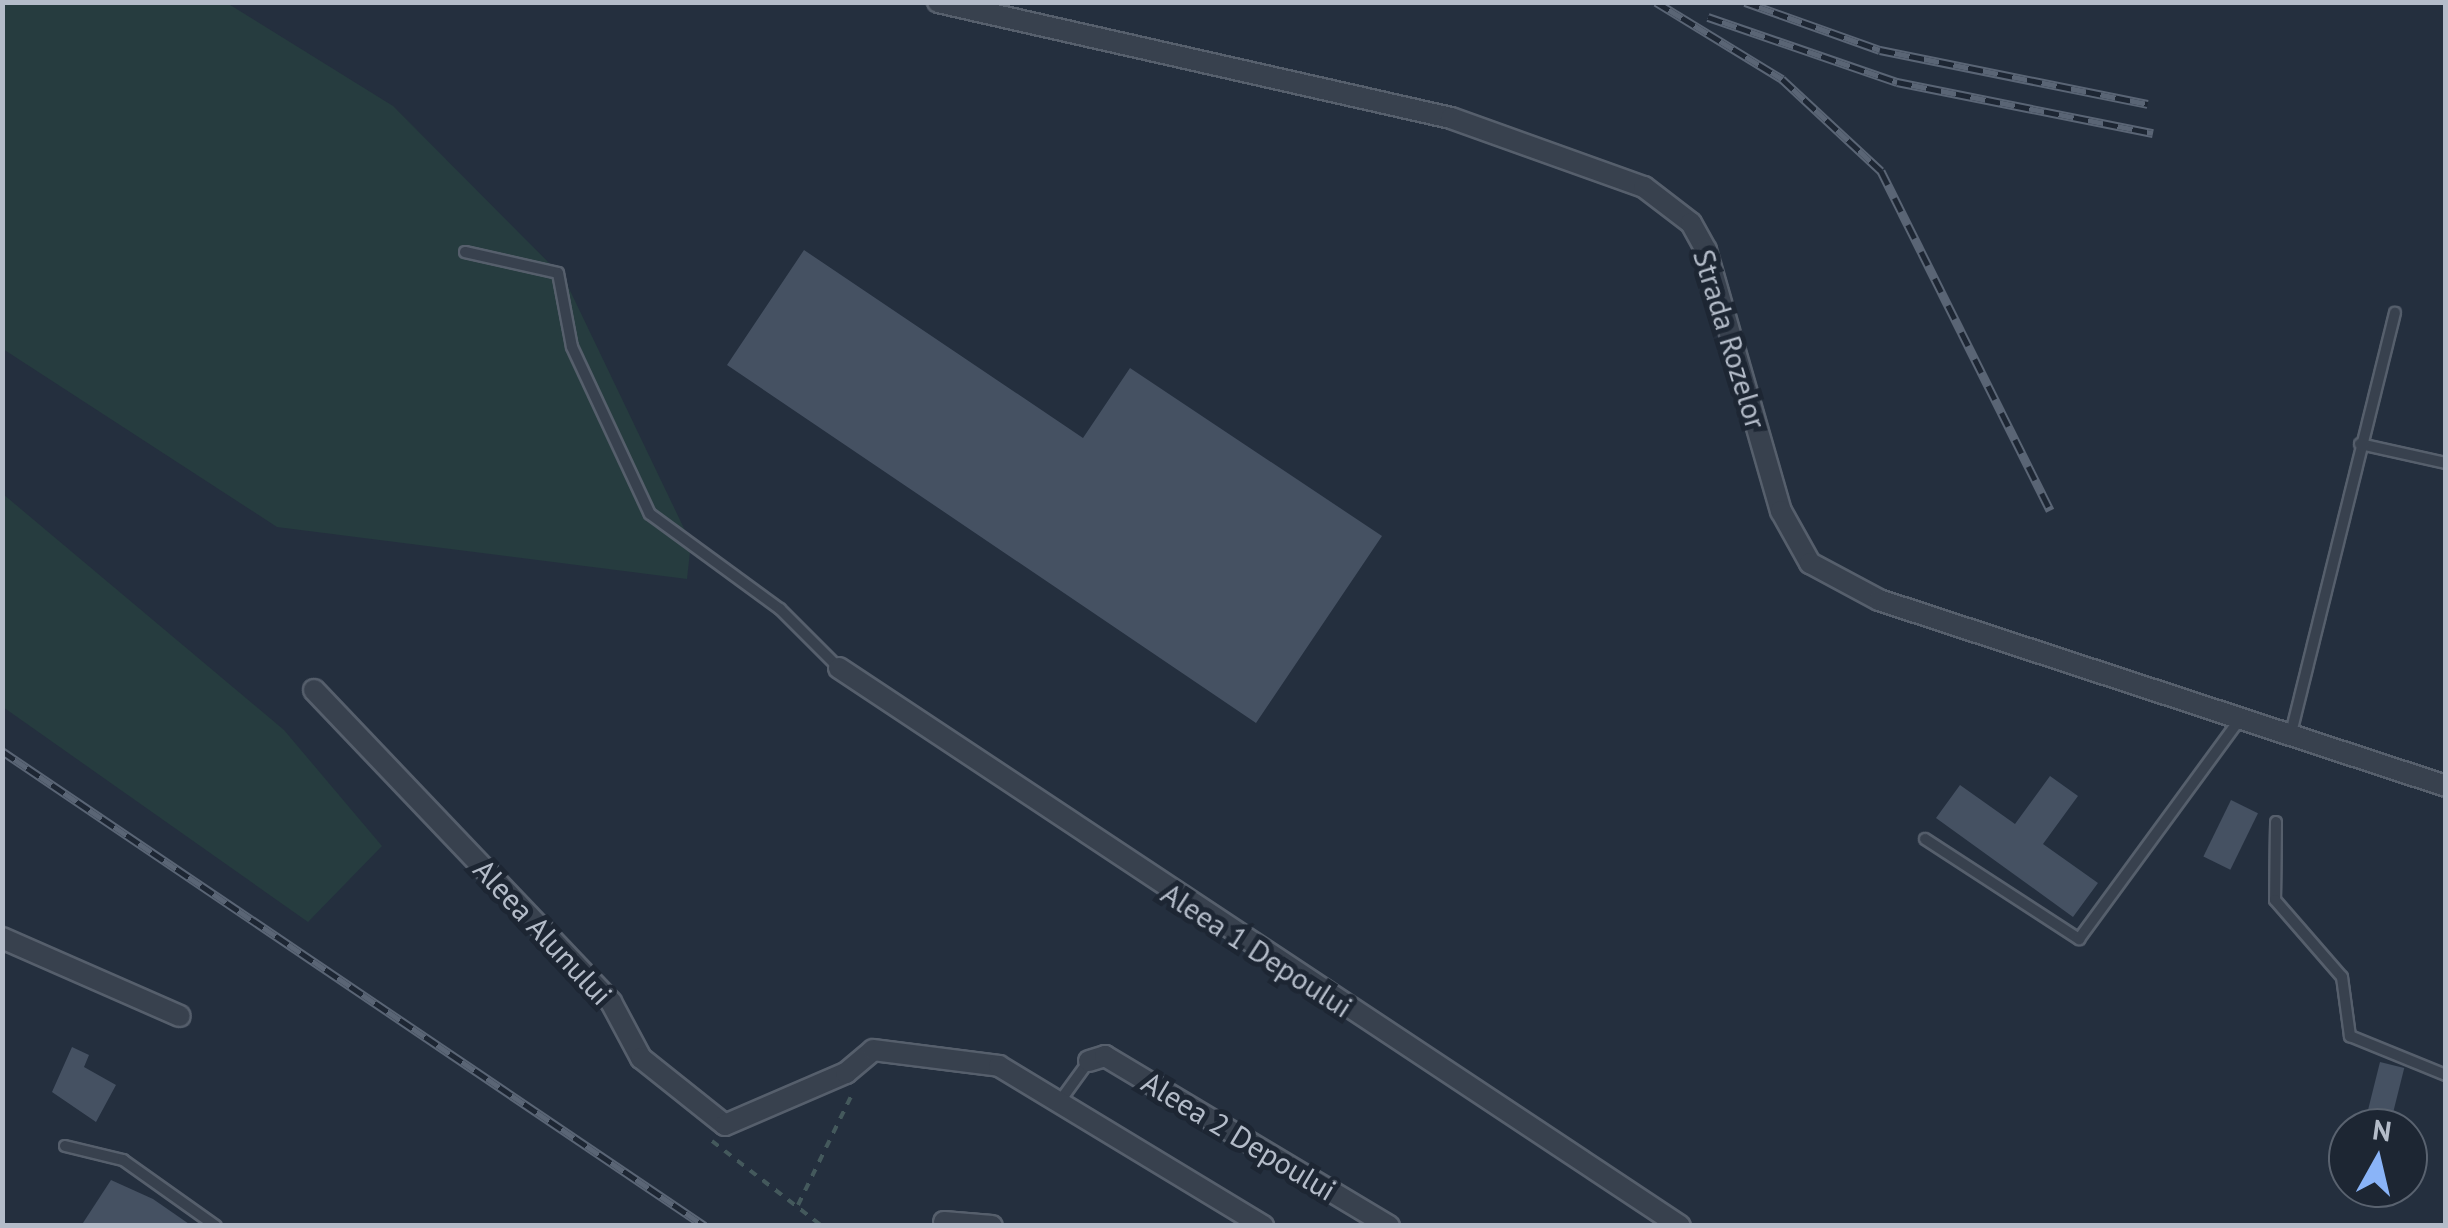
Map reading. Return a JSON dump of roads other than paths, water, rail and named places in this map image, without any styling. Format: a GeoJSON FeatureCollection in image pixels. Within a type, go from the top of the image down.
{"type":"FeatureCollection","features":[{"type":"Feature","properties":{"kind":"street","name":"Strada Rozelor"},"geometry":{"type":"LineString","coordinates":[[938,2],[1451,118],[1644,187],[1691,223],[1706,250],[1782,511],[1810,563],[1879,600],[2446,786]]}},
{"type":"Feature","properties":{"kind":"street","name":"Aleea 1 Depoului"},"geometry":{"type":"LineString","coordinates":[[839,668],[1680,1226]]}},
{"type":"Feature","properties":{"kind":"street","name":"Aleea Alunului"},"geometry":{"type":"LineString","coordinates":[[314,690],[611,1002],[641,1058],[725,1125],[846,1073],[874,1050],[981,1064],[1060,1101],[1252,1223]]}},
{"type":"Feature","properties":{"kind":"street"},"geometry":{"type":"LineString","coordinates":[[2,938],[180,1016]]}},
{"type":"Feature","properties":{"kind":"street","name":"Aleea 2 Depoului"},"geometry":{"type":"LineString","coordinates":[[1089,1061],[1106,1056],[1388,1226]]}},
{"type":"Feature","properties":{"kind":"street"},"geometry":{"type":"LineString","coordinates":[[944,1222],[992,1226]]}},
{"type":"Feature","properties":{"kind":"lane"},"geometry":{"type":"LineString","coordinates":[[464,252],[558,273],[572,348],[650,514],[780,609],[839,668]]}},
{"type":"Feature","properties":{"kind":"lane"},"geometry":{"type":"LineString","coordinates":[[2290,733],[2360,444],[2373,422],[2395,313]]}},
{"type":"Feature","properties":{"kind":"lane"},"geometry":{"type":"LineString","coordinates":[[2360,444],[2446,463]]}},
{"type":"Feature","properties":{"kind":"lane"},"geometry":{"type":"LineString","coordinates":[[1925,839],[2079,939],[2242,717]]}},
{"type":"Feature","properties":{"kind":"lane"},"geometry":{"type":"LineString","coordinates":[[2276,822],[2274,900],[2342,977],[2350,1036],[2446,1076]]}},
{"type":"Feature","properties":{"kind":"lane"},"geometry":{"type":"LineString","coordinates":[[1060,1101],[1089,1061]]}},
{"type":"Feature","properties":{"kind":"lane"},"geometry":{"type":"LineString","coordinates":[[65,1146],[123,1160],[216,1226]]}},
{"type":"Feature","properties":{"kind":"railway"},"geometry":{"type":"LineString","coordinates":[[1656,2],[1782,79],[1881,171],[2050,510]]}},
{"type":"Feature","properties":{"kind":"railway"},"geometry":{"type":"LineString","coordinates":[[1745,2],[1880,50],[2148,104]]}},
{"type":"Feature","properties":{"kind":"railway"},"geometry":{"type":"LineString","coordinates":[[1708,17],[1897,82],[2153,133]]}},
{"type":"Feature","properties":{"kind":"railway"},"geometry":{"type":"LineString","coordinates":[[2,751],[705,1226]]}}]}
